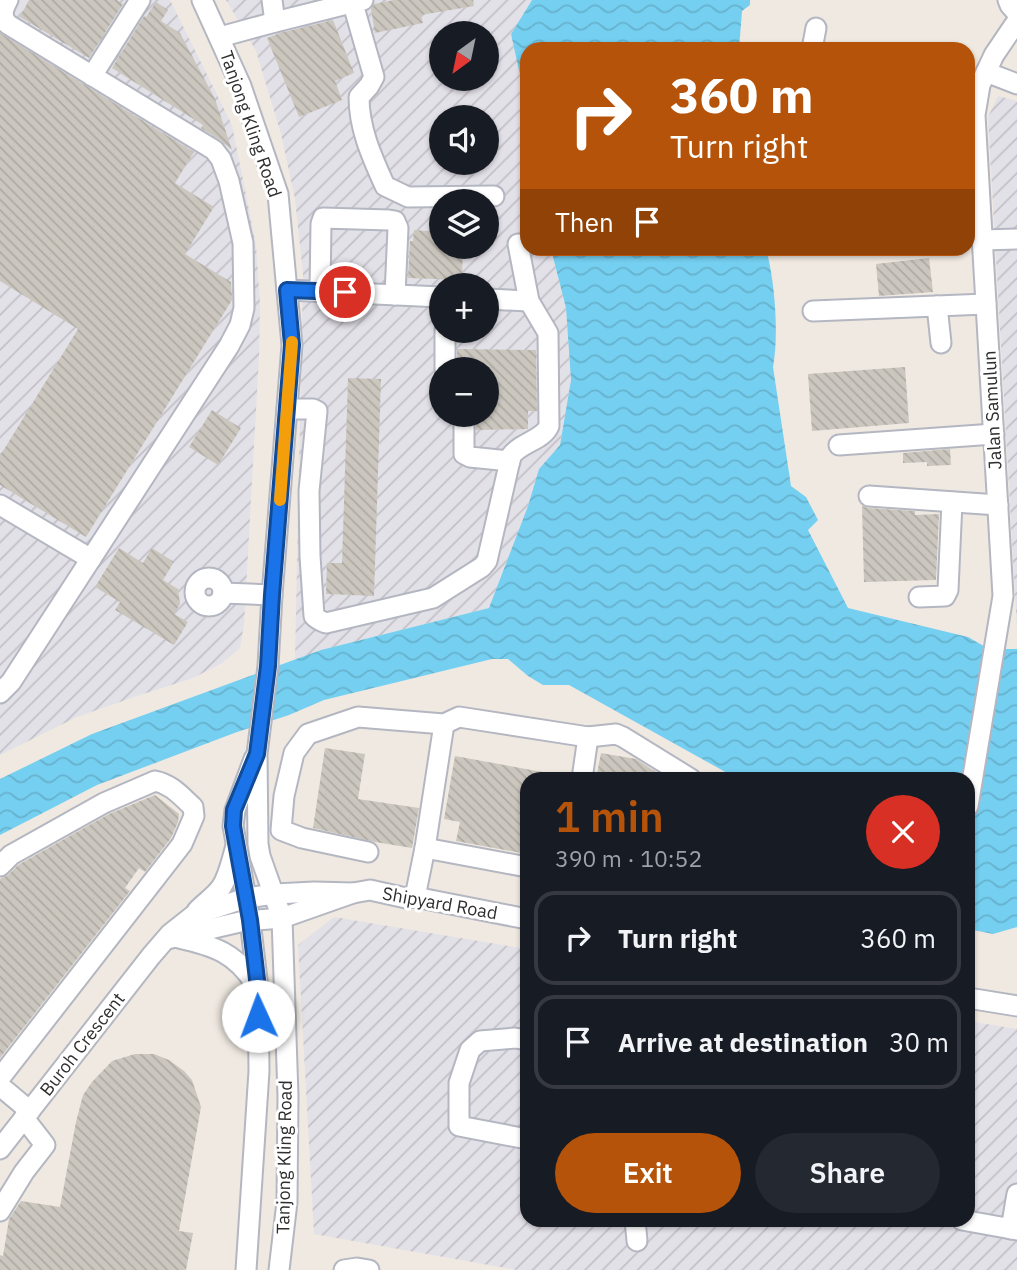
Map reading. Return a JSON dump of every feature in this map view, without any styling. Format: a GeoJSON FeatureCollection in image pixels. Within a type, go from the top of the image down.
{"type":"FeatureCollection","features":[{"type":"Feature","properties":{"kind":"street"},"geometry":{"type":"LineString","coordinates":[[0,693],[11,682],[229,346],[240,326],[244,308],[243,243],[229,181],[221,159],[214,150],[3,21],[4,7],[8,0]]}},
{"type":"Feature","properties":{"kind":"street"},"geometry":{"type":"LineString","coordinates":[[92,76],[140,0]]}},
{"type":"Feature","properties":{"kind":"street","name":"Tanjong Kling Road"},"geometry":{"type":"LineString","coordinates":[[202,0],[242,86],[278,194],[292,345],[268,666],[257,754],[258,844],[282,918],[288,1096],[287,1202],[279,1270]]}},
{"type":"Feature","properties":{"kind":"street"},"geometry":{"type":"LineString","coordinates":[[272,0],[275,22]]}},
{"type":"Feature","properties":{"kind":"street"},"geometry":{"type":"LineString","coordinates":[[1008,0],[1017,13]]}},
{"type":"Feature","properties":{"kind":"street"},"geometry":{"type":"LineString","coordinates":[[220,37],[358,2],[374,77],[359,97],[367,146],[385,186],[408,197],[429,197]]}},
{"type":"Feature","properties":{"kind":"street","name":"Jalan Samulun"},"geometry":{"type":"LineString","coordinates":[[975,115],[980,85],[994,55],[1011,43],[1017,21]]}},
{"type":"Feature","properties":{"kind":"street"},"geometry":{"type":"LineString","coordinates":[[813,42],[816,28]]}},
{"type":"Feature","properties":{"kind":"street"},"geometry":{"type":"LineString","coordinates":[[986,72],[1017,83]]}},
{"type":"Feature","properties":{"kind":"street","name":"Jalan Samulun"},"geometry":{"type":"LineString","coordinates":[[974,772],[1003,596],[983,240],[975,177]]}},
{"type":"Feature","properties":{"kind":"street"},"geometry":{"type":"LineString","coordinates":[[320,291],[323,218],[389,220],[395,221],[398,228],[395,295]]}},
{"type":"Feature","properties":{"kind":"street"},"geometry":{"type":"LineString","coordinates":[[983,240],[1017,239]]}},
{"type":"Feature","properties":{"kind":"street"},"geometry":{"type":"LineString","coordinates":[[518,244],[520,254]]}},
{"type":"Feature","properties":{"kind":"street"},"geometry":{"type":"LineString","coordinates":[[287,409],[317,411],[309,504],[314,616],[320,621],[326,622],[433,598],[482,567],[487,561],[511,456],[517,449],[546,432],[549,426],[548,332],[529,301],[520,256]]}},
{"type":"Feature","properties":{"kind":"street"},"geometry":{"type":"LineString","coordinates":[[287,290],[429,296]]}},
{"type":"Feature","properties":{"kind":"street"},"geometry":{"type":"LineString","coordinates":[[499,300],[529,301]]}},
{"type":"Feature","properties":{"kind":"street"},"geometry":{"type":"LineString","coordinates":[[813,311],[986,304]]}},
{"type":"Feature","properties":{"kind":"street"},"geometry":{"type":"LineString","coordinates":[[937,306],[941,343]]}},
{"type":"Feature","properties":{"kind":"street"},"geometry":{"type":"LineString","coordinates":[[464,427],[464,454],[510,461]]}},
{"type":"Feature","properties":{"kind":"street"},"geometry":{"type":"LineString","coordinates":[[839,445],[994,434]]}},
{"type":"Feature","properties":{"kind":"street"},"geometry":{"type":"LineString","coordinates":[[869,496],[998,505]]}},
{"type":"Feature","properties":{"kind":"street"},"geometry":{"type":"LineString","coordinates":[[919,597],[945,596],[948,590],[952,502]]}},
{"type":"Feature","properties":{"kind":"street"},"geometry":{"type":"LineString","coordinates":[[0,505],[90,559]]}},
{"type":"Feature","properties":{"kind":"street"},"geometry":{"type":"LineString","coordinates":[[223,593],[272,595]]}},
{"type":"Feature","properties":{"kind":"street"},"geometry":{"type":"LineString","coordinates":[[368,852],[302,838],[281,830],[284,796],[294,753],[308,734],[358,717],[444,724],[459,718],[588,737],[612,734],[620,736],[679,772]]}},
{"type":"Feature","properties":{"kind":"street"},"geometry":{"type":"LineString","coordinates":[[415,897],[444,724]]}},
{"type":"Feature","properties":{"kind":"street"},"geometry":{"type":"LineString","coordinates":[[583,772],[588,737]]}},
{"type":"Feature","properties":{"kind":"street","name":"Tanjong Kling Road"},"geometry":{"type":"LineString","coordinates":[[246,1270],[259,1071],[258,988],[250,920],[233,826],[234,810],[257,754]]}},
{"type":"Feature","properties":{"kind":"street"},"geometry":{"type":"LineString","coordinates":[[0,866],[10,855],[104,803],[155,781],[171,787],[194,811],[182,844],[0,1078]]}},
{"type":"Feature","properties":{"kind":"street"},"geometry":{"type":"LineString","coordinates":[[194,915],[223,885],[237,842]]}},
{"type":"Feature","properties":{"kind":"street"},"geometry":{"type":"LineString","coordinates":[[425,848],[520,866]]}},
{"type":"Feature","properties":{"kind":"street","name":"Shipyard Road"},"geometry":{"type":"LineString","coordinates":[[250,920],[282,918],[370,890],[520,918]]}},
{"type":"Feature","properties":{"kind":"street","name":"Shipyard Road"},"geometry":{"type":"LineString","coordinates":[[246,898],[314,892],[354,893]]}},
{"type":"Feature","properties":{"kind":"street","name":"Buroh Crescent"},"geometry":{"type":"LineString","coordinates":[[4,1144],[111,1005],[194,915],[246,898]]}},
{"type":"Feature","properties":{"kind":"street"},"geometry":{"type":"LineString","coordinates":[[171,939],[250,920]]}},
{"type":"Feature","properties":{"kind":"street"},"geometry":{"type":"LineString","coordinates":[[171,939],[212,947],[229,955],[243,966],[258,988]]}},
{"type":"Feature","properties":{"kind":"street"},"geometry":{"type":"LineString","coordinates":[[975,999],[1017,1006]]}},
{"type":"Feature","properties":{"kind":"street"},"geometry":{"type":"LineString","coordinates":[[520,1039],[480,1041],[470,1050],[459,1083],[459,1126],[520,1138]]}},
{"type":"Feature","properties":{"kind":"street"},"geometry":{"type":"LineString","coordinates":[[0,1086],[27,1114],[45,1145],[0,1211]]}},
{"type":"Feature","properties":{"kind":"street"},"geometry":{"type":"LineString","coordinates":[[4,1144],[25,1153],[32,1162]]}},
{"type":"Feature","properties":{"kind":"street"},"geometry":{"type":"LineString","coordinates":[[975,1222],[1014,1229],[1017,1194]]}},
{"type":"Feature","properties":{"kind":"street"},"geometry":{"type":"LineString","coordinates":[[636,1227],[637,1241]]}},
{"type":"Feature","properties":{"kind":"street"},"geometry":{"type":"LineString","coordinates":[[344,1270],[369,1270]]}},
{"type":"Feature","properties":{"kind":"shaded area"},"geometry":{"type":"Polygon","coordinates":[[[0,0],[170,0],[232,125],[256,245],[260,304],[244,624],[240,648],[222,663],[193,678],[77,717],[0,755],[0,0]]]}},
{"type":"Feature","properties":{"kind":"shaded area"},"geometry":{"type":"Polygon","coordinates":[[[226,0],[532,0],[511,34],[520,75],[520,256],[553,256],[566,308],[571,380],[560,445],[539,469],[528,506],[489,608],[321,650],[295,660],[303,274],[295,199],[281,134],[256,51],[226,0]]]}},
{"type":"Feature","properties":{"kind":"shaded area"},"geometry":{"type":"Polygon","coordinates":[[[998,96],[1017,101],[1017,629],[988,117],[998,96]]]}},
{"type":"Feature","properties":{"kind":"shaded area"},"geometry":{"type":"Polygon","coordinates":[[[334,917],[520,948],[520,1227],[975,1227],[975,1022],[1017,1029],[1017,1270],[517,1270],[314,1234],[298,945],[334,917]]]}},
{"type":"Feature","properties":{"kind":"water"},"geometry":{"type":"Polygon","coordinates":[[[532,0],[750,0],[750,5],[742,11],[740,42],[520,42],[520,75],[511,34],[532,0]]]}},
{"type":"Feature","properties":{"kind":"water"},"geometry":{"type":"Polygon","coordinates":[[[553,256],[768,256],[775,308],[773,367],[791,486],[806,497],[818,520],[808,530],[848,608],[968,637],[989,649],[1017,649],[1017,927],[993,934],[975,930],[975,772],[725,772],[569,685],[543,685],[508,659],[492,659],[324,700],[97,785],[0,835],[0,779],[92,734],[321,650],[489,608],[528,506],[539,469],[560,445],[571,380],[566,308],[553,256]]]}},
{"type":"Feature","properties":{"kind":"building"},"geometry":{"type":"Polygon","coordinates":[[[29,0],[117,0],[123,4],[89,58],[20,17],[29,0]]]}},
{"type":"Feature","properties":{"kind":"building"},"geometry":{"type":"Polygon","coordinates":[[[394,0],[473,0],[474,6],[421,15],[423,23],[375,33],[371,9],[374,4],[394,0]]]}},
{"type":"Feature","properties":{"kind":"building"},"geometry":{"type":"Polygon","coordinates":[[[156,2],[168,10],[161,21],[180,33],[215,99],[232,150],[201,128],[203,125],[112,68],[144,16],[146,17],[156,2]]]}},
{"type":"Feature","properties":{"kind":"building"},"geometry":{"type":"Polygon","coordinates":[[[333,20],[354,73],[335,81],[342,100],[299,117],[267,38],[333,20]]]}},
{"type":"Feature","properties":{"kind":"building"},"geometry":{"type":"Polygon","coordinates":[[[0,33],[194,152],[175,183],[214,207],[185,254],[231,282],[232,300],[86,537],[0,485],[0,456],[78,329],[0,281],[0,33]]]}},
{"type":"Feature","properties":{"kind":"building"},"geometry":{"type":"Polygon","coordinates":[[[414,230],[429,231],[429,259],[463,259],[462,273],[429,273],[429,279],[408,278],[410,241],[413,241],[414,230]]]}},
{"type":"Feature","properties":{"kind":"building"},"geometry":{"type":"Polygon","coordinates":[[[929,258],[933,292],[879,296],[876,264],[929,258]]]}},
{"type":"Feature","properties":{"kind":"building"},"geometry":{"type":"Polygon","coordinates":[[[457,349],[536,350],[537,411],[528,411],[528,429],[476,430],[476,427],[499,427],[499,357],[457,357],[457,349]]]}},
{"type":"Feature","properties":{"kind":"building"},"geometry":{"type":"Polygon","coordinates":[[[905,367],[909,423],[812,431],[808,374],[905,367]]]}},
{"type":"Feature","properties":{"kind":"building"},"geometry":{"type":"Polygon","coordinates":[[[348,378],[381,379],[374,596],[326,594],[327,563],[342,563],[348,378]]]}},
{"type":"Feature","properties":{"kind":"building"},"geometry":{"type":"Polygon","coordinates":[[[212,410],[241,428],[218,465],[189,447],[212,410]]]}},
{"type":"Feature","properties":{"kind":"building"},"geometry":{"type":"Polygon","coordinates":[[[950,449],[951,465],[903,463],[903,453],[950,449]]]}},
{"type":"Feature","properties":{"kind":"building"},"geometry":{"type":"Polygon","coordinates":[[[862,506],[915,511],[915,515],[939,514],[936,580],[864,582],[862,506]]]}},
{"type":"Feature","properties":{"kind":"building"},"geometry":{"type":"Polygon","coordinates":[[[119,548],[143,563],[152,548],[174,562],[163,580],[178,589],[180,604],[174,614],[188,622],[174,645],[115,610],[120,602],[95,587],[119,548]]]}},
{"type":"Feature","properties":{"kind":"building"},"geometry":{"type":"Polygon","coordinates":[[[325,748],[365,754],[358,799],[419,808],[412,848],[313,828],[325,748]]]}},
{"type":"Feature","properties":{"kind":"building"},"geometry":{"type":"Polygon","coordinates":[[[601,753],[636,759],[656,772],[597,772],[601,753]]]}},
{"type":"Feature","properties":{"kind":"building"},"geometry":{"type":"Polygon","coordinates":[[[455,756],[543,772],[520,772],[520,853],[456,841],[460,822],[444,819],[455,756]]]}},
{"type":"Feature","properties":{"kind":"building"},"geometry":{"type":"Polygon","coordinates":[[[155,795],[179,814],[171,838],[145,872],[139,868],[125,888],[130,891],[0,1058],[0,879],[18,865],[109,814],[155,795]]]}},
{"type":"Feature","properties":{"kind":"building"},"geometry":{"type":"Polygon","coordinates":[[[135,1054],[154,1054],[169,1060],[184,1071],[192,1080],[201,1107],[179,1231],[193,1233],[186,1270],[0,1270],[0,1255],[3,1256],[9,1219],[21,1201],[60,1207],[83,1095],[112,1061],[135,1054]]]}},
{"type":"Feature","properties":{"kind":"slow traffic"},"geometry":{"type":"LineString","coordinates":[[280,500],[292,342]]}},
{"type":"Feature","properties":{"kind":"route"},"geometry":{"type":"LineString","coordinates":[[258,1016],[258,988],[250,920],[233,826],[234,810],[257,754],[268,666],[292,345],[287,290],[345,292]]}}]}
